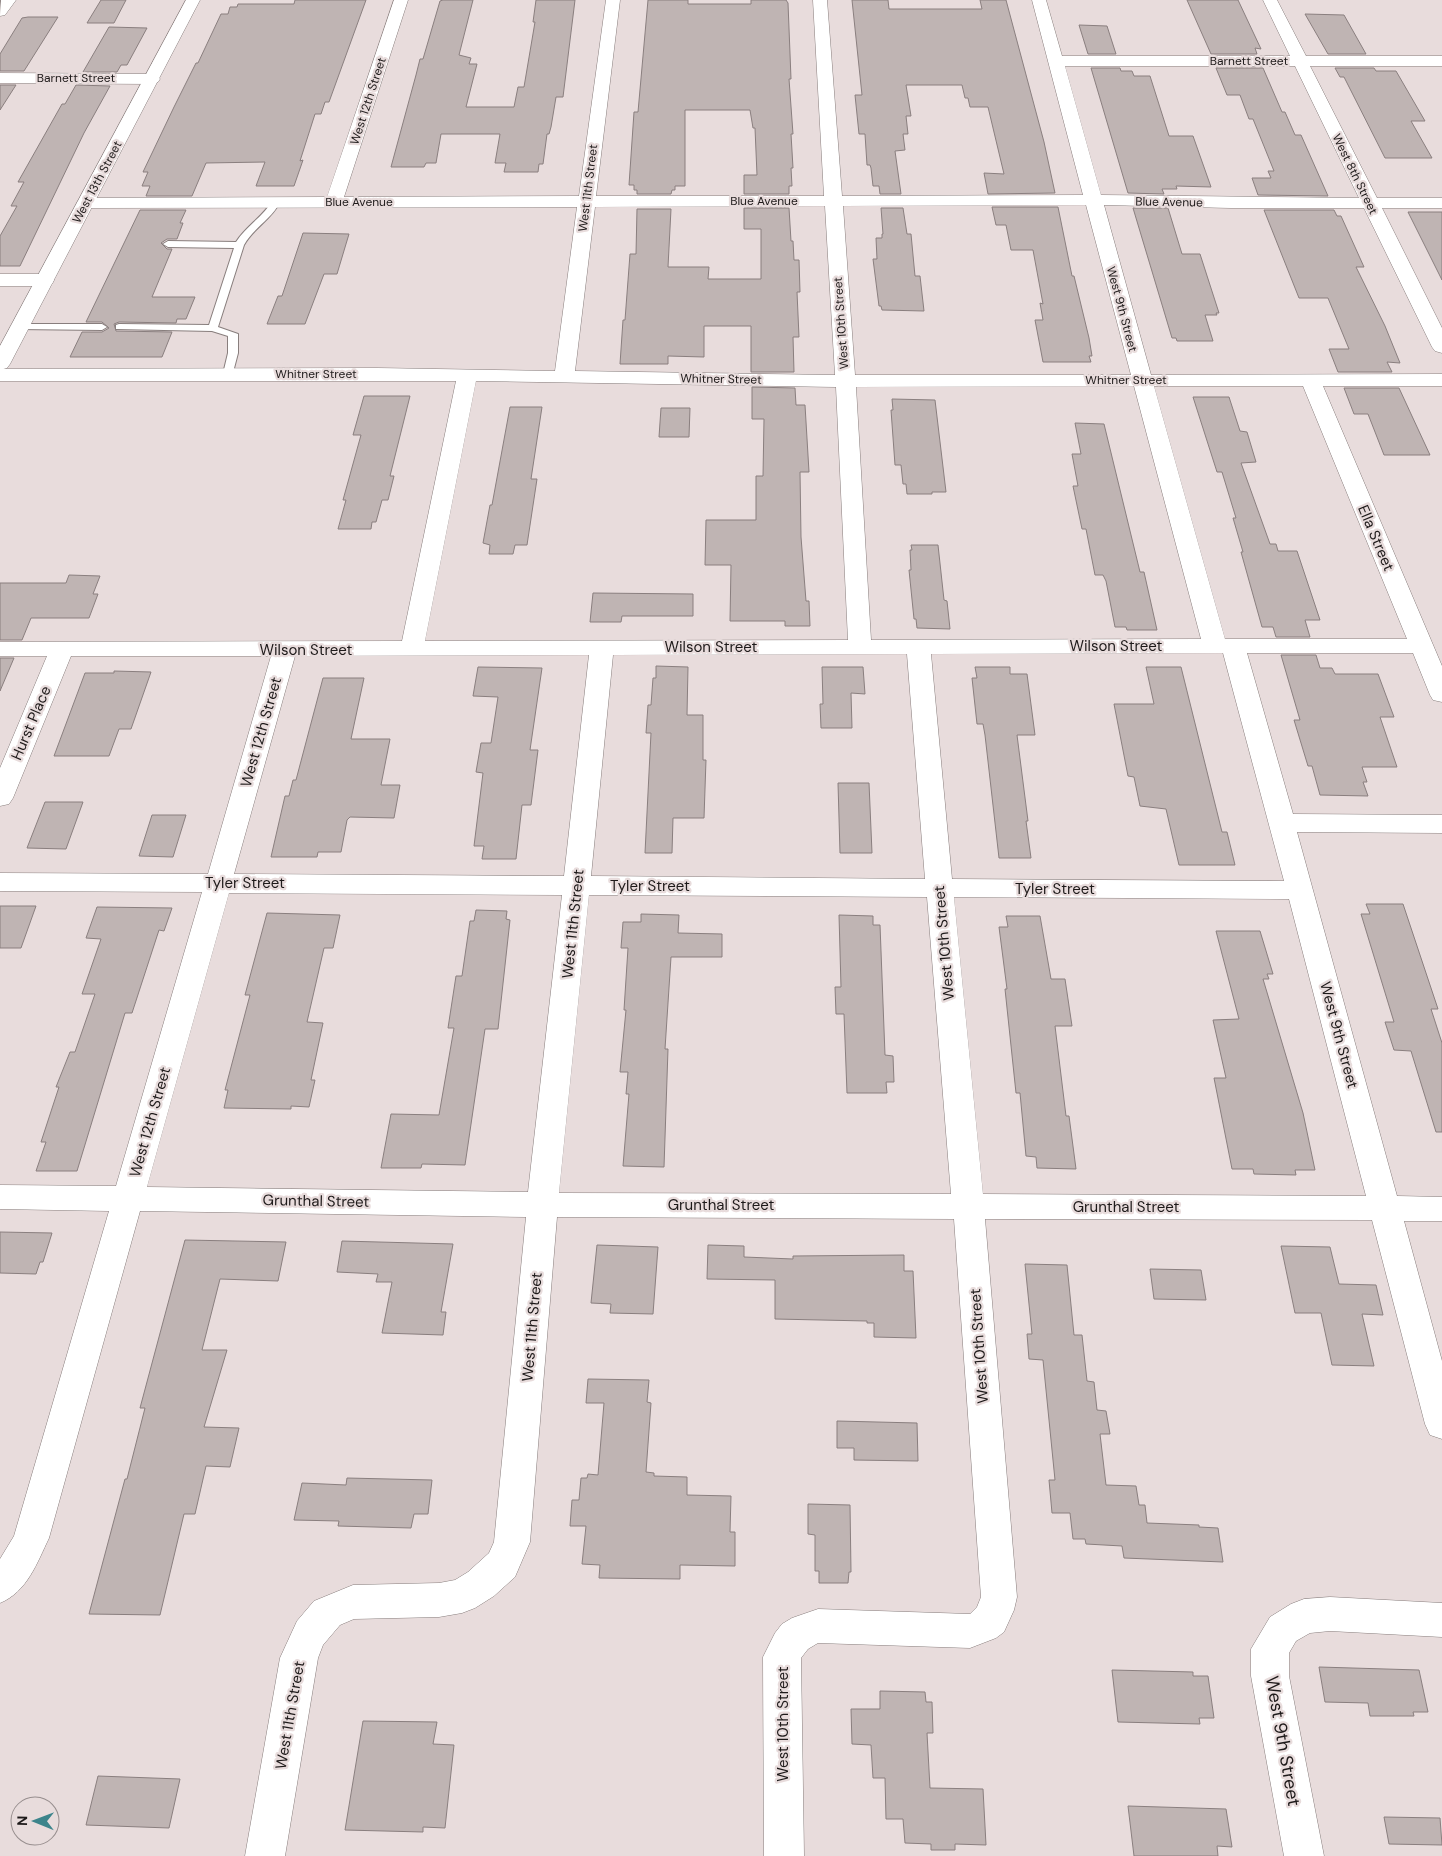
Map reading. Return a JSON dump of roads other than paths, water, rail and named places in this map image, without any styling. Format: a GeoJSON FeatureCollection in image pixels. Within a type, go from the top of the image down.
{"type":"FeatureCollection","features":[{"type":"Feature","properties":{"kind":"street"},"geometry":{"type":"LineString","coordinates":[[0,12],[9,0]]}},
{"type":"Feature","properties":{"kind":"street","name":"West 13th Street"},"geometry":{"type":"LineString","coordinates":[[0,364],[193,0]]}},
{"type":"Feature","properties":{"kind":"street","name":"West 12th Street"},"geometry":{"type":"LineString","coordinates":[[334,202],[401,0]]}},
{"type":"Feature","properties":{"kind":"street","name":"West 11th Street"},"geometry":{"type":"LineString","coordinates":[[564,377],[612,0]]}},
{"type":"Feature","properties":{"kind":"street","name":"West 10th Street"},"geometry":{"type":"LineString","coordinates":[[820,0],[860,646]]}},
{"type":"Feature","properties":{"kind":"street","name":"West 9th Street"},"geometry":{"type":"LineString","coordinates":[[1040,0],[1142,380],[1224,646],[1282,823],[1442,1424]]}},
{"type":"Feature","properties":{"kind":"street","name":"West 8th Street"},"geometry":{"type":"LineString","coordinates":[[1270,0],[1442,347]]}},
{"type":"Feature","properties":{"kind":"street","name":"Barnett Street"},"geometry":{"type":"LineString","coordinates":[[1056,61],[1442,61]]}},
{"type":"Feature","properties":{"kind":"street","name":"Barnett Street"},"geometry":{"type":"LineString","coordinates":[[0,78],[152,79]]}},
{"type":"Feature","properties":{"kind":"street","name":"Blue Avenue"},"geometry":{"type":"LineString","coordinates":[[86,203],[1093,200],[1370,204],[1442,203]]}},
{"type":"Feature","properties":{"kind":"street"},"geometry":{"type":"LineString","coordinates":[[0,280],[45,280]]}},
{"type":"Feature","properties":{"kind":"street","name":"Whitner Street"},"geometry":{"type":"LineString","coordinates":[[0,375],[377,374],[845,381],[1442,380]]}},
{"type":"Feature","properties":{"kind":"street"},"geometry":{"type":"LineString","coordinates":[[412,649],[467,376]]}},
{"type":"Feature","properties":{"kind":"street","name":"Ella Street"},"geometry":{"type":"LineString","coordinates":[[1311,381],[1442,695]]}},
{"type":"Feature","properties":{"kind":"street","name":"Wilson Street"},"geometry":{"type":"LineString","coordinates":[[0,649],[285,650],[860,646],[1421,646]]}},
{"type":"Feature","properties":{"kind":"street","name":"West 10th Street"},"geometry":{"type":"LineString","coordinates":[[784,1856],[782,1657],[787,1645],[795,1634],[806,1628],[818,1626],[970,1631],[982,1627],[991,1619],[996,1610],[998,1597],[968,1206],[918,646]]}},
{"type":"Feature","properties":{"kind":"street","name":"West 11th Street"},"geometry":{"type":"LineString","coordinates":[[265,1856],[299,1658],[310,1633],[327,1613],[353,1602],[439,1600],[462,1596],[482,1584],[502,1564],[512,1542],[543,1205],[602,648]]}},
{"type":"Feature","properties":{"kind":"street","name":"Hurst Place"},"geometry":{"type":"LineString","coordinates":[[0,798],[62,649]]}},
{"type":"Feature","properties":{"kind":"street","name":"West 12th Street"},"geometry":{"type":"LineString","coordinates":[[0,1586],[18,1565],[31,1538],[285,650]]}},
{"type":"Feature","properties":{"kind":"street"},"geometry":{"type":"LineString","coordinates":[[1282,823],[1442,824]]}},
{"type":"Feature","properties":{"kind":"street","name":"Tyler Street"},"geometry":{"type":"LineString","coordinates":[[0,882],[1300,890]]}},
{"type":"Feature","properties":{"kind":"street","name":"Grunthal Street"},"geometry":{"type":"LineString","coordinates":[[0,1198],[543,1205],[1385,1208],[1442,1210]]}},
{"type":"Feature","properties":{"kind":"street","name":"West 9th Street"},"geometry":{"type":"LineString","coordinates":[[1304,1856],[1270,1676],[1270,1649],[1283,1629],[1304,1616],[1330,1614],[1442,1620]]}},
{"type":"Feature","properties":{"kind":"lane"},"geometry":{"type":"LineString","coordinates":[[213,328],[244,234],[272,212],[276,202]]}},
{"type":"Feature","properties":{"kind":"lane"},"geometry":{"type":"LineString","coordinates":[[168,244],[239,245]]}},
{"type":"Feature","properties":{"kind":"lane"},"geometry":{"type":"LineString","coordinates":[[20,327],[102,327]]}},
{"type":"Feature","properties":{"kind":"lane"},"geometry":{"type":"LineString","coordinates":[[119,327],[213,328],[233,334],[233,353],[228,374]]}}]}
